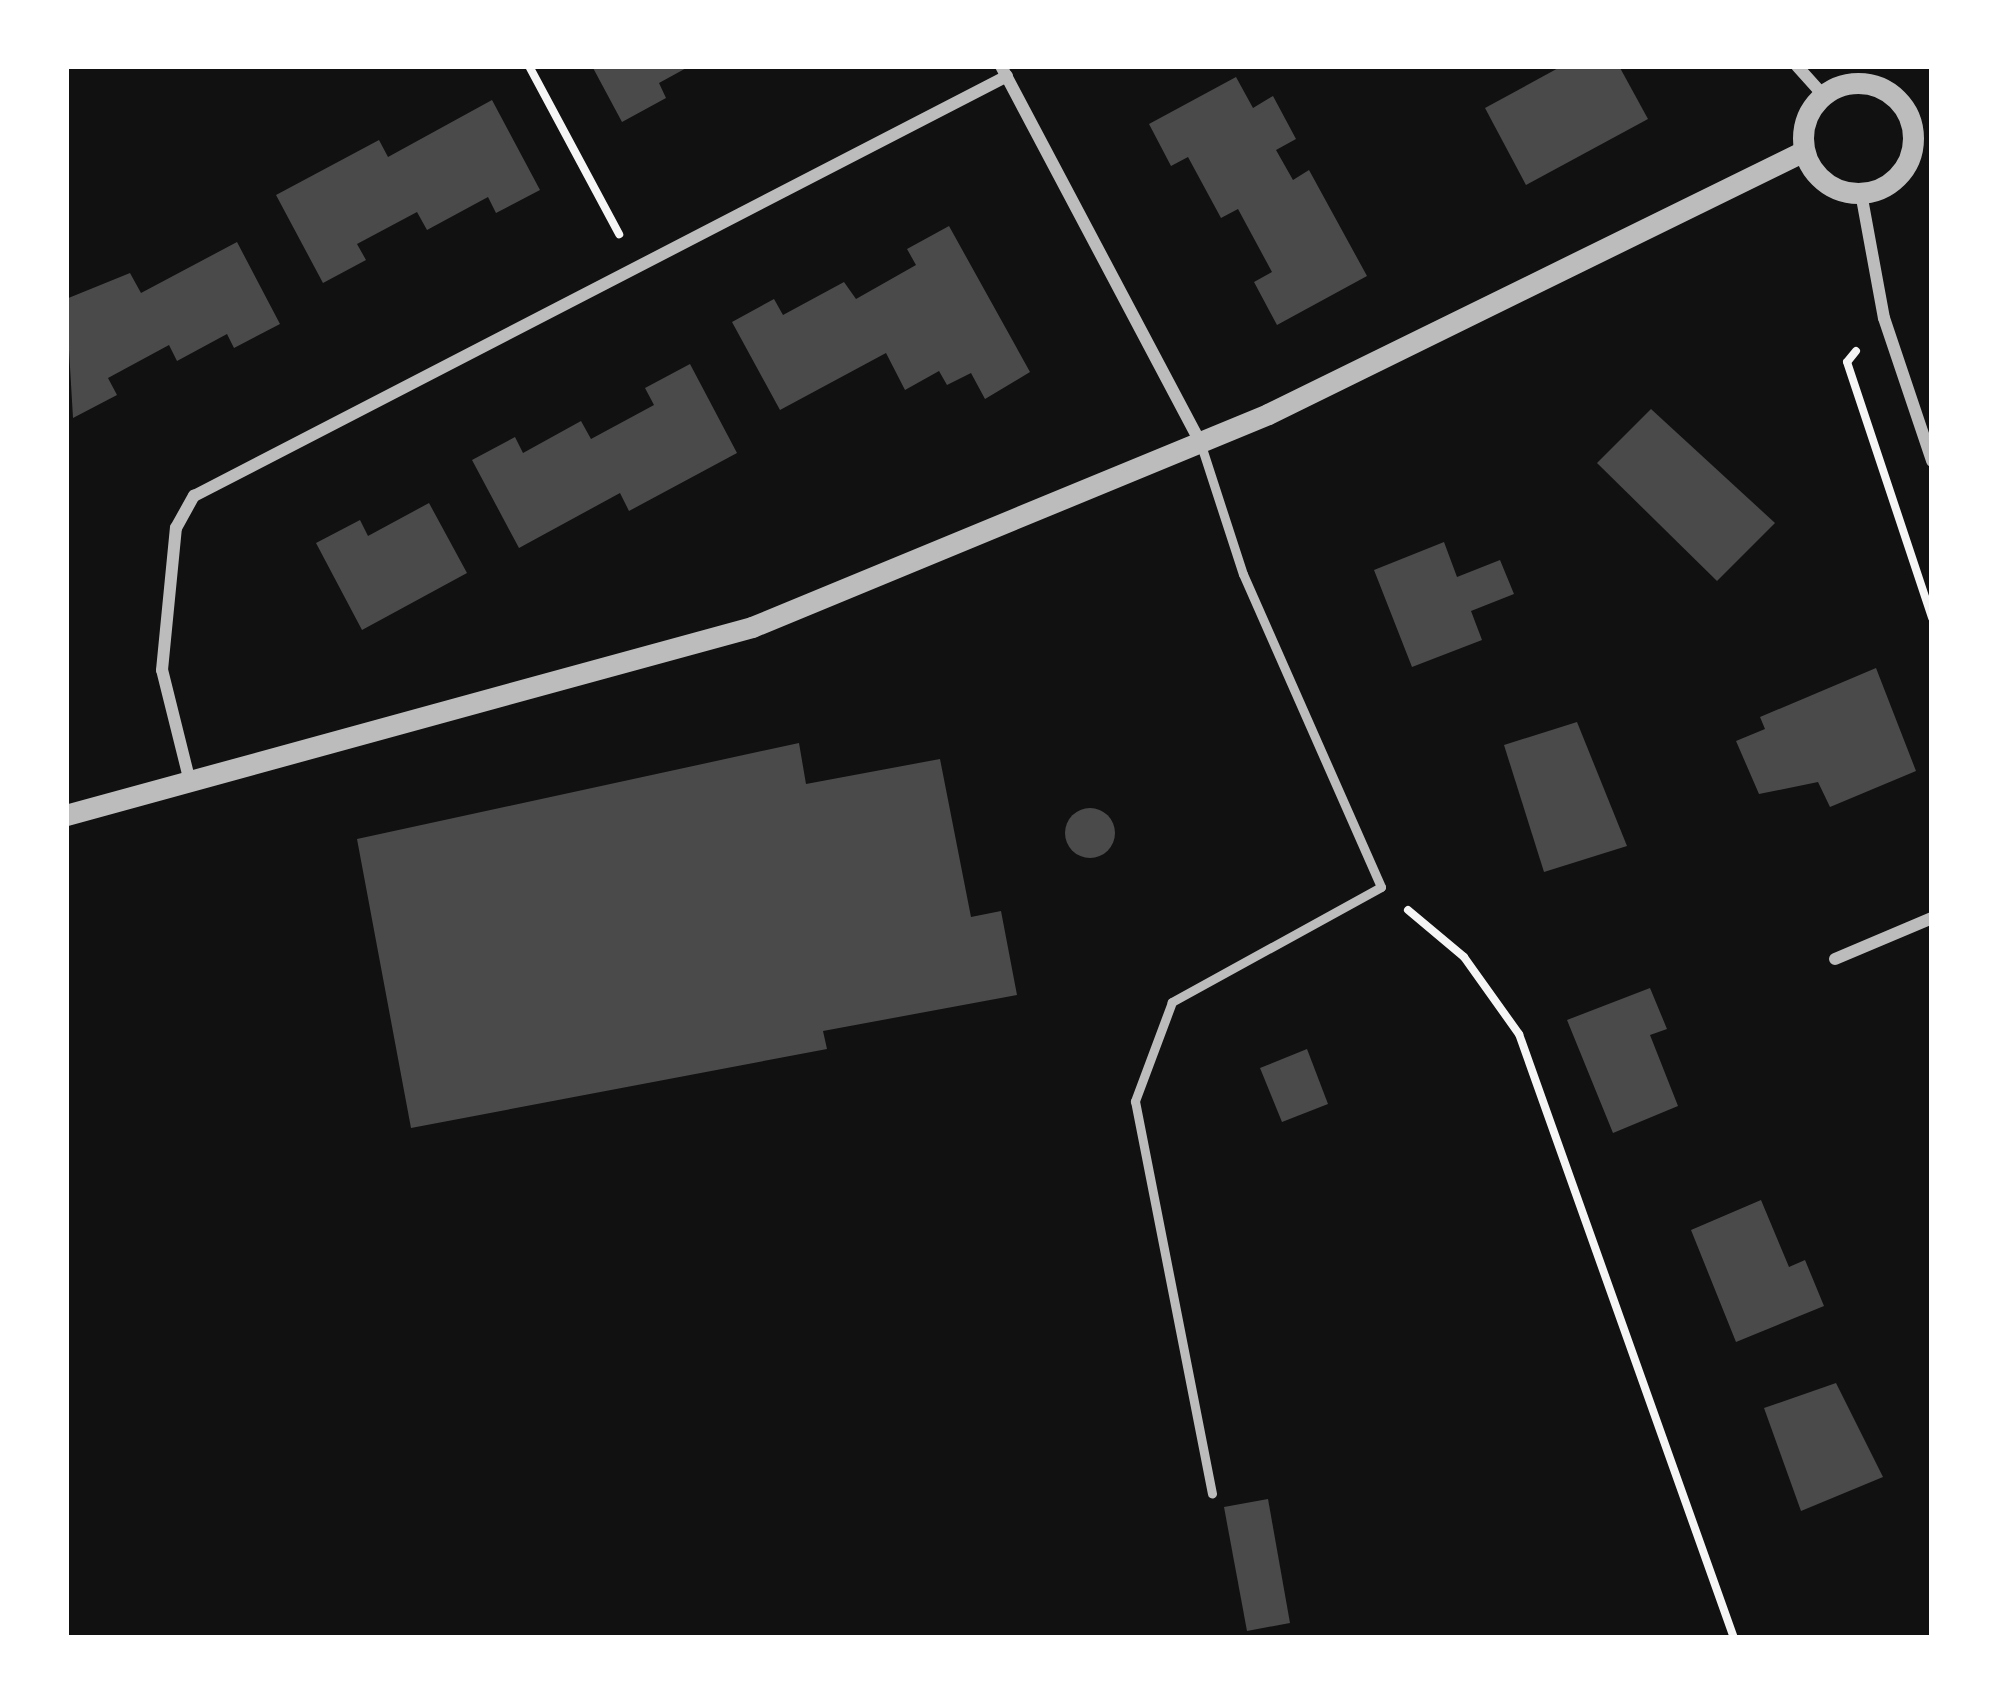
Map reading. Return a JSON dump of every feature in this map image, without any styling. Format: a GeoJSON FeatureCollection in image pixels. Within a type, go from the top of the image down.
{"type":"FeatureCollection","features":[{"type":"Feature","properties":{"kind":"street"},"geometry":{"type":"LineString","coordinates":[[1797,66],[1822,94]]}},
{"type":"Feature","properties":{"kind":"street"},"geometry":{"type":"LineString","coordinates":[[189,778],[162,670],[176,528],[194,496],[1004,71],[1200,442]]}},
{"type":"Feature","properties":{"kind":"street"},"geometry":{"type":"LineString","coordinates":[[1876,85],[1923,129],[1901,173],[1861,193],[1825,183],[1804,151],[1804,120],[1822,94],[1876,85]]}},
{"type":"Feature","properties":{"kind":"street"},"geometry":{"type":"LineString","coordinates":[[66,815],[752,627],[1200,442],[1804,151]]}},
{"type":"Feature","properties":{"kind":"street"},"geometry":{"type":"LineString","coordinates":[[1861,193],[1884,318],[1932,461]]}},
{"type":"Feature","properties":{"kind":"street"},"geometry":{"type":"LineString","coordinates":[[1835,959],[1932,918]]}},
{"type":"Feature","properties":{"kind":"lane"},"geometry":{"type":"LineString","coordinates":[[1200,442],[1243,574],[1381,887],[1172,1002],[1135,1101],[1212,1494]]}},
{"type":"Feature","properties":{"kind":"path"},"geometry":{"type":"LineString","coordinates":[[529,66],[637,267]]}},
{"type":"Feature","properties":{"kind":"path"},"geometry":{"type":"LineString","coordinates":[[1884,318],[1847,362],[1932,618]]}},
{"type":"Feature","properties":{"kind":"path"},"geometry":{"type":"LineString","coordinates":[[1381,887],[1464,957],[1519,1034],[1734,1638]]}},
{"type":"Feature","properties":{"kind":"building"},"geometry":{"type":"Polygon","coordinates":[[[592,66],[690,66],[659,83],[666,98],[622,122],[592,66]]]}},
{"type":"Feature","properties":{"kind":"building"},"geometry":{"type":"Polygon","coordinates":[[[1562,66],[1619,66],[1648,119],[1526,185],[1485,108],[1562,66]]]}},
{"type":"Feature","properties":{"kind":"building"},"geometry":{"type":"Polygon","coordinates":[[[1236,77],[1253,108],[1273,96],[1296,139],[1276,150],[1293,180],[1309,170],[1367,276],[1277,325],[1254,282],[1272,272],[1238,209],[1221,218],[1188,157],[1171,166],[1149,124],[1236,77]]]}},
{"type":"Feature","properties":{"kind":"building"},"geometry":{"type":"Polygon","coordinates":[[[492,100],[540,190],[496,213],[488,197],[427,230],[417,212],[357,244],[366,260],[323,283],[276,195],[379,140],[388,157],[492,100]]]}},
{"type":"Feature","properties":{"kind":"building"},"geometry":{"type":"Polygon","coordinates":[[[949,226],[1030,372],[985,399],[971,373],[947,385],[939,371],[905,390],[886,353],[780,410],[732,322],[774,299],[783,315],[844,282],[856,299],[916,265],[907,249],[949,226]]]}},
{"type":"Feature","properties":{"kind":"building"},"geometry":{"type":"Polygon","coordinates":[[[237,242],[280,324],[234,348],[227,334],[177,361],[169,345],[108,378],[117,395],[73,418],[66,299],[130,273],[141,293],[237,242]]]}},
{"type":"Feature","properties":{"kind":"building"},"geometry":{"type":"Polygon","coordinates":[[[690,364],[737,453],[629,511],[620,493],[519,548],[472,460],[515,437],[523,453],[581,421],[591,439],[654,405],[645,388],[690,364]]]}},
{"type":"Feature","properties":{"kind":"building"},"geometry":{"type":"Polygon","coordinates":[[[1651,409],[1775,523],[1717,581],[1597,463],[1651,409]]]}},
{"type":"Feature","properties":{"kind":"building"},"geometry":{"type":"Polygon","coordinates":[[[429,503],[467,573],[362,630],[316,543],[360,520],[368,536],[429,503]]]}},
{"type":"Feature","properties":{"kind":"building"},"geometry":{"type":"Polygon","coordinates":[[[1444,542],[1457,577],[1500,560],[1514,594],[1471,611],[1482,640],[1412,667],[1374,570],[1444,542]]]}},
{"type":"Feature","properties":{"kind":"building"},"geometry":{"type":"Polygon","coordinates":[[[1876,668],[1916,771],[1830,807],[1818,782],[1759,794],[1736,741],[1765,729],[1760,717],[1876,668]]]}},
{"type":"Feature","properties":{"kind":"building"},"geometry":{"type":"Polygon","coordinates":[[[1577,722],[1627,846],[1544,872],[1504,745],[1577,722]]]}},
{"type":"Feature","properties":{"kind":"building"},"geometry":{"type":"Polygon","coordinates":[[[799,743],[806,784],[940,759],[971,917],[1001,911],[1017,995],[823,1031],[827,1049],[411,1128],[357,839],[799,743]]]}},
{"type":"Feature","properties":{"kind":"building"},"geometry":{"type":"Polygon","coordinates":[[[1090,808],[1107,816],[1115,833],[1107,850],[1090,858],[1073,850],[1065,833],[1073,816],[1090,808]]]}},
{"type":"Feature","properties":{"kind":"building"},"geometry":{"type":"Polygon","coordinates":[[[1650,988],[1667,1029],[1650,1035],[1678,1106],[1613,1133],[1567,1020],[1650,988]]]}},
{"type":"Feature","properties":{"kind":"building"},"geometry":{"type":"Polygon","coordinates":[[[1307,1049],[1328,1104],[1282,1122],[1260,1068],[1307,1049]]]}},
{"type":"Feature","properties":{"kind":"building"},"geometry":{"type":"Polygon","coordinates":[[[1761,1200],[1789,1267],[1805,1260],[1824,1306],[1736,1342],[1691,1230],[1761,1200]]]}},
{"type":"Feature","properties":{"kind":"building"},"geometry":{"type":"Polygon","coordinates":[[[1836,1383],[1883,1477],[1801,1511],[1764,1408],[1836,1383]]]}},
{"type":"Feature","properties":{"kind":"building"},"geometry":{"type":"Polygon","coordinates":[[[1268,1499],[1290,1623],[1247,1631],[1224,1507],[1268,1499]]]}}]}
